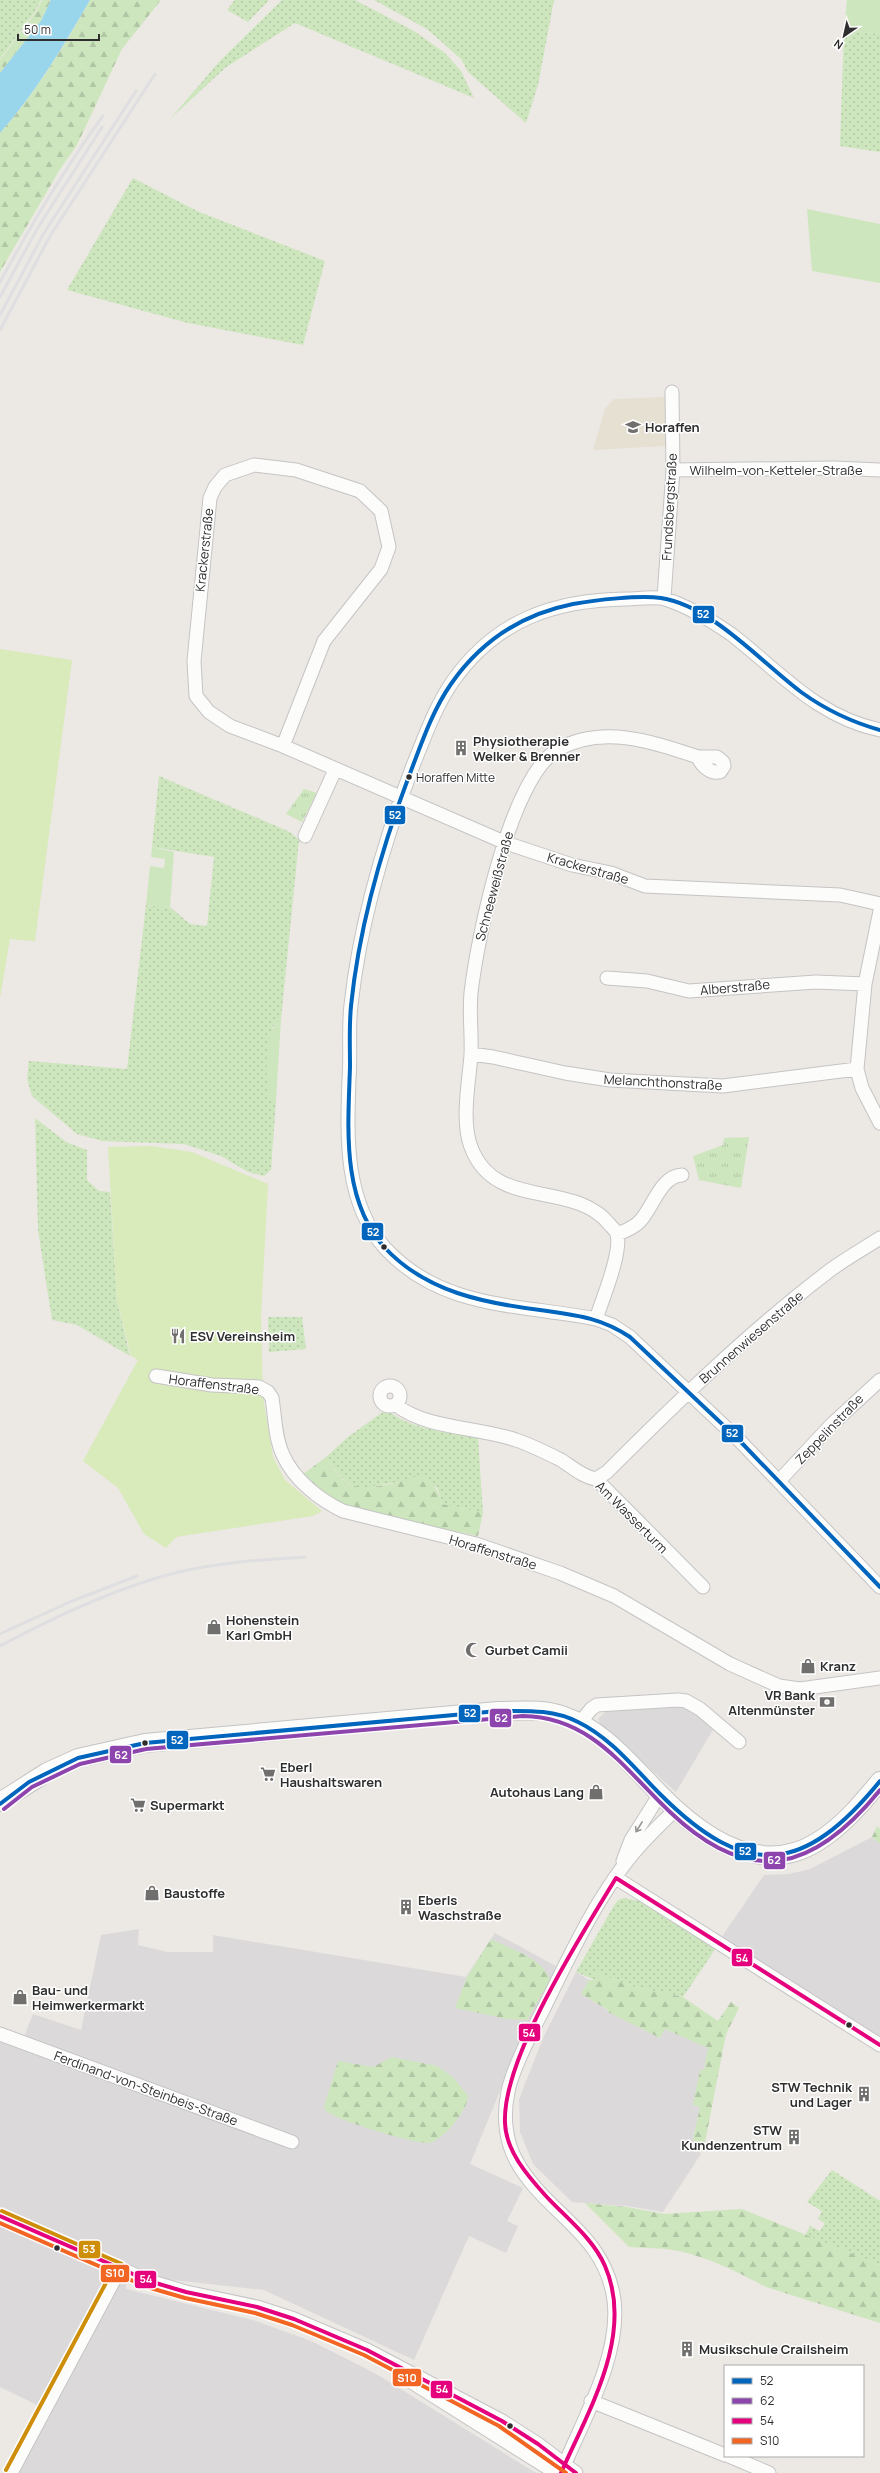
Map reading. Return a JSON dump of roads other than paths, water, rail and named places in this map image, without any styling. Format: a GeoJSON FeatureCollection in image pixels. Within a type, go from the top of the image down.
{"type":"FeatureCollection","features":[{"type":"Feature","properties":{"kind":"main road"},"geometry":{"type":"LineString","coordinates":[[5,1799],[47,1772],[78,1758],[145,1743],[498,1711],[550,1712],[580,1723],[613,1747],[676,1809],[704,1832],[728,1847],[746,1852],[783,1854],[802,1849],[834,1830],[859,1806],[880,1781]]}},
{"type":"Feature","properties":{"kind":"street","name":"Frundsbergstraße"},"geometry":{"type":"LineString","coordinates":[[664,598],[673,470],[672,392]]}},
{"type":"Feature","properties":{"kind":"street","name":"Krackerstraße"},"geometry":{"type":"LineString","coordinates":[[283,746],[324,641],[381,569],[389,547],[381,511],[360,491],[296,470],[254,465],[241,468],[226,475],[215,487],[210,498],[194,661],[196,696],[209,712],[230,726],[283,746],[335,770],[506,842],[572,865],[611,873],[645,886],[840,895],[880,904]]}},
{"type":"Feature","properties":{"kind":"street","name":"Wilhelm-von-Ketteler-Straße"},"geometry":{"type":"LineString","coordinates":[[673,470],[834,468],[880,470]]}},
{"type":"Feature","properties":{"kind":"street"},"geometry":{"type":"LineString","coordinates":[[880,730],[850,721],[811,700],[784,681],[719,625],[664,598],[608,599],[565,604],[521,620],[502,632],[483,647],[452,682],[423,741],[401,798],[377,873],[358,953],[350,1008],[348,1153],[353,1183],[369,1226],[384,1247],[417,1274],[441,1289],[466,1298],[596,1319],[612,1325],[630,1337],[688,1391],[779,1481],[880,1587]]}},
{"type":"Feature","properties":{"kind":"street","name":"Schneeweißstraße"},"geometry":{"type":"LineString","coordinates":[[617,1234],[606,1220],[591,1208],[575,1201],[516,1189],[500,1181],[478,1162],[469,1143],[467,1112],[471,1054],[471,995],[479,942],[488,900],[511,823],[535,773],[547,758],[565,746],[583,739],[612,736],[657,744],[698,756]]}},
{"type":"Feature","properties":{"kind":"street"},"geometry":{"type":"LineString","coordinates":[[304,836],[335,770]]}},
{"type":"Feature","properties":{"kind":"street"},"geometry":{"type":"LineString","coordinates":[[880,911],[865,984],[857,1069],[862,1088],[880,1123]]}},
{"type":"Feature","properties":{"kind":"street","name":"Alberstraße"},"geometry":{"type":"LineString","coordinates":[[607,978],[647,981],[689,991],[788,982],[865,984]]}},
{"type":"Feature","properties":{"kind":"street","name":"Melanchthonstraße"},"geometry":{"type":"LineString","coordinates":[[471,1054],[493,1057],[565,1073],[610,1080],[715,1086],[857,1069]]}},
{"type":"Feature","properties":{"kind":"street"},"geometry":{"type":"LineString","coordinates":[[596,1319],[612,1271],[616,1253],[617,1234],[629,1230],[641,1220],[666,1182],[674,1175],[682,1175]]}},
{"type":"Feature","properties":{"kind":"street","name":"Brunnenwiesenstraße"},"geometry":{"type":"LineString","coordinates":[[596,1479],[607,1472],[688,1391],[830,1271],[880,1238]]}},
{"type":"Feature","properties":{"kind":"street","name":"Horaffenstraße"},"geometry":{"type":"LineString","coordinates":[[156,1376],[212,1385],[253,1386],[268,1392],[272,1398],[279,1445],[289,1466],[310,1489],[330,1505],[343,1511],[476,1544],[560,1572],[614,1596],[730,1664],[779,1686],[800,1689],[880,1678]]}},
{"type":"Feature","properties":{"kind":"street","name":"Zeppelinstraße"},"geometry":{"type":"LineString","coordinates":[[779,1481],[831,1425],[880,1380]]}},
{"type":"Feature","properties":{"kind":"street","name":"Am Wasserturm"},"geometry":{"type":"LineString","coordinates":[[396,1405],[408,1413],[430,1420],[486,1431],[517,1440],[560,1460],[590,1478],[596,1479],[703,1587]]}},
{"type":"Feature","properties":{"kind":"street"},"geometry":{"type":"LineString","coordinates":[[580,1723],[586,1713],[597,1705],[678,1700],[700,1709],[740,1742]]}},
{"type":"Feature","properties":{"kind":"street"},"geometry":{"type":"LineString","coordinates":[[616,1878],[631,1840],[660,1794]]}},
{"type":"Feature","properties":{"kind":"street"},"geometry":{"type":"LineString","coordinates":[[560,2468],[573,2445],[609,2355],[614,2326],[614,2301],[606,2269],[583,2235],[523,2172],[511,2149],[505,2121],[508,2090],[533,2029],[563,1970],[616,1878],[648,1836],[676,1809]]}},
{"type":"Feature","properties":{"kind":"street"},"geometry":{"type":"LineString","coordinates":[[616,1878],[880,2045]]}},
{"type":"Feature","properties":{"kind":"street","name":"Ferdinand-von-Steinbeis-Straße"},"geometry":{"type":"LineString","coordinates":[[0,2034],[292,2142]]}},
{"type":"Feature","properties":{"kind":"street"},"geometry":{"type":"LineString","coordinates":[[0,2216],[120,2269],[186,2292],[257,2307],[294,2318],[346,2342],[368,2350],[502,2421],[538,2444],[560,2468]]}},
{"type":"Feature","properties":{"kind":"street"},"geometry":{"type":"LineString","coordinates":[[11,2473],[120,2269]]}},
{"type":"Feature","properties":{"kind":"street"},"geometry":{"type":"LineString","coordinates":[[346,2342],[410,2382],[467,2410],[544,2459],[560,2468],[576,2473]]}},
{"type":"Feature","properties":{"kind":"street"},"geometry":{"type":"LineString","coordinates":[[591,2401],[724,2454]]}},
{"type":"Feature","properties":{"kind":"street"},"geometry":{"type":"LineString","coordinates":[[731,2457],[769,2473]]}},
{"type":"Feature","properties":{"kind":"water"},"geometry":{"type":"Polygon","coordinates":[[[51,0],[90,0],[48,69],[25,102],[0,133],[0,73],[41,21],[51,0]]]}},
{"type":"Feature","properties":{"kind":"railway"},"geometry":{"type":"LineString","coordinates":[[0,330],[50,236],[155,74]]}},
{"type":"Feature","properties":{"kind":"railway"},"geometry":{"type":"LineString","coordinates":[[0,315],[44,233],[136,91]]}},
{"type":"Feature","properties":{"kind":"railway"},"geometry":{"type":"LineString","coordinates":[[0,282],[48,198],[103,116]]}},
{"type":"Feature","properties":{"kind":"railway"},"geometry":{"type":"LineString","coordinates":[[0,297],[37,229],[102,127]]}},
{"type":"Feature","properties":{"kind":"railway"},"geometry":{"type":"LineString","coordinates":[[0,1646],[87,1603],[156,1578],[210,1566],[305,1557]]}},
{"type":"Feature","properties":{"kind":"railway"},"geometry":{"type":"LineString","coordinates":[[0,1634],[72,1601],[137,1576]]}},
{"type":"Feature","properties":{"kind":"place","name":"Horaffen"},"geometry":{"type":"Point","coordinates":[633,427]}},
{"type":"Feature","properties":{"kind":"place","name":"Physiotherapie Welker & Brenner"},"geometry":{"type":"Point","coordinates":[461,748]}},
{"type":"Feature","properties":{"kind":"place","name":"Horaffen Mitte"},"geometry":{"type":"Point","coordinates":[409,777]}},
{"type":"Feature","properties":{"kind":"place","name":"ESV Vereinsheim"},"geometry":{"type":"Point","coordinates":[178,1336]}},
{"type":"Feature","properties":{"kind":"place","name":"Hohenstein Karl GmbH"},"geometry":{"type":"Point","coordinates":[214,1627]}},
{"type":"Feature","properties":{"kind":"place","name":"Gurbet Camii"},"geometry":{"type":"Point","coordinates":[473,1650]}},
{"type":"Feature","properties":{"kind":"place","name":"Kranz"},"geometry":{"type":"Point","coordinates":[808,1666]}},
{"type":"Feature","properties":{"kind":"place","name":"VR Bank Altenmünster"},"geometry":{"type":"Point","coordinates":[827,1702]}},
{"type":"Feature","properties":{"kind":"place","name":"Eberl Haushaltswaren"},"geometry":{"type":"Point","coordinates":[268,1774]}},
{"type":"Feature","properties":{"kind":"place","name":"Autohaus Lang"},"geometry":{"type":"Point","coordinates":[596,1792]}},
{"type":"Feature","properties":{"kind":"place","name":"Supermarkt"},"geometry":{"type":"Point","coordinates":[138,1805]}},
{"type":"Feature","properties":{"kind":"place","name":"Baustoffe"},"geometry":{"type":"Point","coordinates":[152,1893]}},
{"type":"Feature","properties":{"kind":"place","name":"Eberls Waschstraße"},"geometry":{"type":"Point","coordinates":[406,1907]}},
{"type":"Feature","properties":{"kind":"place","name":"Bau- und Heimwerkermarkt"},"geometry":{"type":"Point","coordinates":[20,1997]}},
{"type":"Feature","properties":{"kind":"place","name":"STW Technik und Lager"},"geometry":{"type":"Point","coordinates":[864,2094]}},
{"type":"Feature","properties":{"kind":"place","name":"STW Kundenzentrum"},"geometry":{"type":"Point","coordinates":[794,2137]}},
{"type":"Feature","properties":{"kind":"place","name":"Musikschule Crailsheim"},"geometry":{"type":"Point","coordinates":[687,2349]}}]}
